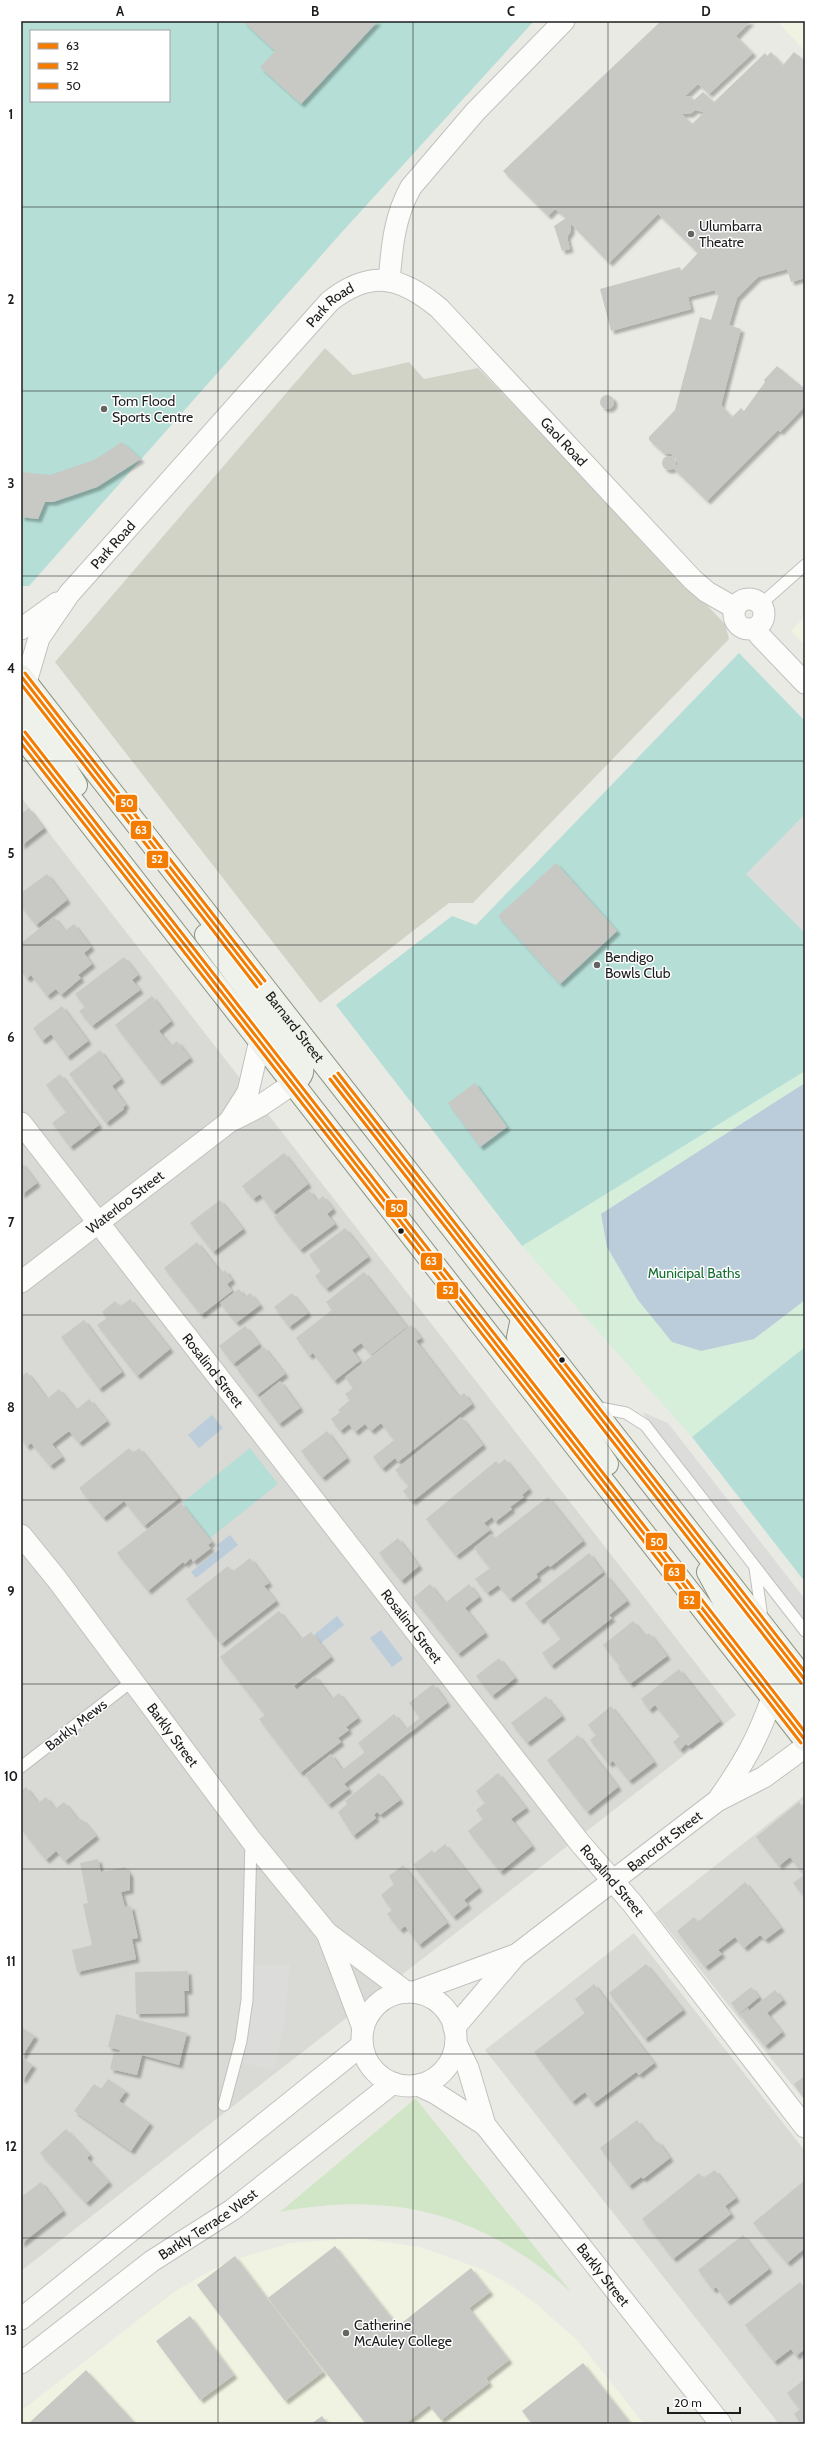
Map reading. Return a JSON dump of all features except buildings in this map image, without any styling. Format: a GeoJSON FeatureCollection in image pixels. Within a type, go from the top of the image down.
{"type":"FeatureCollection","features":[{"type":"Feature","properties":{"kind":"main road","name":"Barnard Street"},"geometry":{"type":"LineString","coordinates":[[23,679],[805,1680]]}},
{"type":"Feature","properties":{"kind":"main road"},"geometry":{"type":"LineString","coordinates":[[21,707],[52,747],[123,866]]}},
{"type":"Feature","properties":{"kind":"main road"},"geometry":{"type":"LineString","coordinates":[[21,735],[294,1083],[805,1740]]}},
{"type":"Feature","properties":{"kind":"main road"},"geometry":{"type":"LineString","coordinates":[[170,867],[201,929],[300,1060],[303,1070],[301,1076],[294,1083]]}},
{"type":"Feature","properties":{"kind":"main road"},"geometry":{"type":"LineString","coordinates":[[522,1318],[518,1337],[520,1346],[585,1432],[620,1484],[643,1532]]}},
{"type":"Feature","properties":{"kind":"main road"},"geometry":{"type":"LineString","coordinates":[[698,1543],[711,1580],[727,1607],[805,1709]]}},
{"type":"Feature","properties":{"kind":"street"},"geometry":{"type":"LineString","coordinates":[[389,281],[396,225],[404,199],[411,187],[475,112],[564,21]]}},
{"type":"Feature","properties":{"kind":"street","name":"Park Road"},"geometry":{"type":"LineString","coordinates":[[23,679],[39,638],[69,594],[330,301],[345,289],[362,282],[378,280],[389,281]]}},
{"type":"Feature","properties":{"kind":"street","name":"Gaol Road"},"geometry":{"type":"LineString","coordinates":[[389,281],[411,287],[439,308],[693,580],[710,594],[735,608]]}},
{"type":"Feature","properties":{"kind":"street","name":"Park Road"},"geometry":{"type":"LineString","coordinates":[[21,629],[69,594]]}},
{"type":"Feature","properties":{"kind":"street"},"geometry":{"type":"LineString","coordinates":[[747,599],[757,601],[761,604],[764,618],[756,628],[747,629],[739,625],[734,618],[735,608],[738,604],[747,599]]}},
{"type":"Feature","properties":{"kind":"street"},"geometry":{"type":"LineString","coordinates":[[756,628],[760,636],[805,683]]}},
{"type":"Feature","properties":{"kind":"street","name":"Waterloo Street"},"geometry":{"type":"LineString","coordinates":[[229,1122],[248,1092],[260,1040]]}},
{"type":"Feature","properties":{"kind":"street","name":"Waterloo Street"},"geometry":{"type":"LineString","coordinates":[[21,1282],[229,1122],[260,1106],[294,1083]]}},
{"type":"Feature","properties":{"kind":"street","name":"Rosalind Street"},"geometry":{"type":"LineString","coordinates":[[21,1123],[612,1881],[632,1903],[805,2127]]}},
{"type":"Feature","properties":{"kind":"street","name":"Barkly Street"},"geometry":{"type":"LineString","coordinates":[[21,1535],[56,1578],[131,1682],[250,1840],[327,1933],[410,1992]]}},
{"type":"Feature","properties":{"kind":"street","name":"Bancroft Street"},"geometry":{"type":"LineString","coordinates":[[717,1801],[744,1763],[756,1741],[772,1698]]}},
{"type":"Feature","properties":{"kind":"street","name":"Bancroft Street"},"geometry":{"type":"LineString","coordinates":[[455,2036],[516,1955],[717,1801],[764,1776],[805,1747]]}},
{"type":"Feature","properties":{"kind":"street","name":"Barkly Street"},"geometry":{"type":"LineString","coordinates":[[327,1933],[363,2036]]}},
{"type":"Feature","properties":{"kind":"street","name":"Bancroft Street"},"geometry":{"type":"LineString","coordinates":[[410,1992],[516,1955]]}},
{"type":"Feature","properties":{"kind":"street"},"geometry":{"type":"LineString","coordinates":[[410,1992],[428,1996],[440,2003],[449,2014],[455,2036],[452,2058],[444,2071],[432,2080],[418,2085],[405,2086],[393,2083],[381,2077],[372,2068],[366,2058],[363,2036],[369,2014],[379,2002],[391,1995],[410,1992]]}},
{"type":"Feature","properties":{"kind":"street"},"geometry":{"type":"LineString","coordinates":[[21,2318],[363,2036]]}},
{"type":"Feature","properties":{"kind":"street","name":"Barkly Street"},"geometry":{"type":"LineString","coordinates":[[455,2036],[468,2068],[485,2125]]}},
{"type":"Feature","properties":{"kind":"street","name":"Barkly Terrace West"},"geometry":{"type":"LineString","coordinates":[[21,2363],[152,2261],[232,2210],[393,2083]]}},
{"type":"Feature","properties":{"kind":"street","name":"Barkly Street"},"geometry":{"type":"LineString","coordinates":[[418,2085],[435,2093],[485,2125],[721,2424]]}},
{"type":"Feature","properties":{"kind":"lane"},"geometry":{"type":"LineString","coordinates":[[761,604],[805,565]]}},
{"type":"Feature","properties":{"kind":"lane"},"geometry":{"type":"LineString","coordinates":[[592,1407],[626,1413],[645,1425],[805,1632]]}},
{"type":"Feature","properties":{"kind":"lane"},"geometry":{"type":"LineString","coordinates":[[755,1567],[763,1626]]}},
{"type":"Feature","properties":{"kind":"lane","name":"Barkly Mews"},"geometry":{"type":"LineString","coordinates":[[21,1767],[131,1682]]}},
{"type":"Feature","properties":{"kind":"lane"},"geometry":{"type":"LineString","coordinates":[[224,2105],[241,2041],[247,2000],[250,1840]]}},
{"type":"Feature","properties":{"kind":"shaded area","name":"Tom Flood Sports Centre"},"geometry":{"type":"Polygon","coordinates":[[[21,21],[534,21],[342,232],[29,586],[21,586],[21,21]]]}},
{"type":"Feature","properties":{"kind":"shaded area"},"geometry":{"type":"Polygon","coordinates":[[[777,21],[805,21],[805,51],[777,21]]]}},
{"type":"Feature","properties":{"kind":"shaded area"},"geometry":{"type":"Polygon","coordinates":[[[325,348],[353,375],[409,362],[424,379],[478,368],[725,624],[729,639],[473,903],[449,903],[320,1003],[55,662],[325,348]]]}},
{"type":"Feature","properties":{"kind":"shaded area"},"geometry":{"type":"Polygon","coordinates":[[[805,617],[805,646],[791,631],[805,617]]]}},
{"type":"Feature","properties":{"kind":"shaded area","name":"Bendigo Bowls Club"},"geometry":{"type":"Polygon","coordinates":[[[739,653],[805,721],[805,1071],[522,1246],[336,1005],[452,916],[476,925],[739,653]]]}},
{"type":"Feature","properties":{"kind":"shaded area"},"geometry":{"type":"Polygon","coordinates":[[[21,797],[736,1715],[21,2271],[21,797]]]}},
{"type":"Feature","properties":{"kind":"shaded area"},"geometry":{"type":"Polygon","coordinates":[[[805,814],[805,933],[746,874],[805,814]]]}},
{"type":"Feature","properties":{"kind":"shaded area","name":"Municipal Baths"},"geometry":{"type":"Polygon","coordinates":[[[805,1083],[805,1300],[754,1339],[701,1351],[672,1342],[638,1300],[607,1247],[601,1214],[805,1083]]]}},
{"type":"Feature","properties":{"kind":"shaded area"},"geometry":{"type":"Polygon","coordinates":[[[805,1347],[805,1582],[692,1437],[805,1347]]]}},
{"type":"Feature","properties":{"kind":"shaded area"},"geometry":{"type":"Polygon","coordinates":[[[642,1412],[668,1423],[805,1599],[805,1623],[642,1412]]]}},
{"type":"Feature","properties":{"kind":"shaded area"},"geometry":{"type":"Polygon","coordinates":[[[212,1415],[223,1428],[199,1448],[188,1435],[212,1415]]]}},
{"type":"Feature","properties":{"kind":"shaded area"},"geometry":{"type":"Polygon","coordinates":[[[250,1448],[278,1484],[210,1538],[182,1503],[250,1448]]]}},
{"type":"Feature","properties":{"kind":"shaded area"},"geometry":{"type":"Polygon","coordinates":[[[230,1535],[238,1545],[196,1578],[191,1572],[220,1549],[217,1545],[230,1535]]]}},
{"type":"Feature","properties":{"kind":"shaded area"},"geometry":{"type":"Polygon","coordinates":[[[337,1616],[344,1625],[321,1643],[315,1634],[337,1616]]]}},
{"type":"Feature","properties":{"kind":"shaded area"},"geometry":{"type":"Polygon","coordinates":[[[381,1630],[403,1659],[392,1667],[370,1638],[381,1630]]]}},
{"type":"Feature","properties":{"kind":"shaded area"},"geometry":{"type":"Polygon","coordinates":[[[805,1795],[805,2101],[655,1913],[805,1795]]]}},
{"type":"Feature","properties":{"kind":"shaded area"},"geometry":{"type":"Polygon","coordinates":[[[634,1933],[805,2151],[805,2424],[779,2424],[485,2050],[634,1933]]]}},
{"type":"Feature","properties":{"kind":"shaded area"},"geometry":{"type":"Polygon","coordinates":[[[249,1965],[290,1965],[284,2027],[274,2070],[236,2061],[249,1965]]]}},
{"type":"Feature","properties":{"kind":"shaded area","name":"Catherine McAuley College"},"geometry":{"type":"Polygon","coordinates":[[[356,2238],[420,2247],[481,2269],[509,2284],[535,2303],[578,2341],[644,2424],[21,2424],[21,2411],[174,2292],[201,2276],[230,2261],[291,2243],[356,2238]]]}},
{"type":"Feature","properties":{"kind":"green space","name":"Municipal Baths"},"geometry":{"type":"Polygon","coordinates":[[[805,1071],[805,1347],[692,1437],[522,1246],[805,1071]]]}},
{"type":"Feature","properties":{"kind":"green space"},"geometry":{"type":"Polygon","coordinates":[[[416,2098],[571,2292],[538,2266],[505,2244],[471,2227],[436,2215],[400,2207],[362,2204],[322,2206],[280,2212],[416,2098]]]}},
{"type":"Feature","properties":{"kind":"transit line","name":"50"},"geometry":{"type":"LineString","coordinates":[[25,673],[265,981]]}},
{"type":"Feature","properties":{"kind":"transit line","name":"63"},"geometry":{"type":"LineString","coordinates":[[21,676],[261,984]]}},
{"type":"Feature","properties":{"kind":"transit line","name":"52"},"geometry":{"type":"LineString","coordinates":[[21,684],[257,987]]}},
{"type":"Feature","properties":{"kind":"transit line","name":"50"},"geometry":{"type":"LineString","coordinates":[[25,732],[805,1732]]}},
{"type":"Feature","properties":{"kind":"transit line","name":"63"},"geometry":{"type":"LineString","coordinates":[[21,735],[805,1740]]}},
{"type":"Feature","properties":{"kind":"transit line","name":"52"},"geometry":{"type":"LineString","coordinates":[[21,743],[801,1743]]}},
{"type":"Feature","properties":{"kind":"transit line","name":"50"},"geometry":{"type":"LineString","coordinates":[[338,1073],[805,1672]]}},
{"type":"Feature","properties":{"kind":"transit line","name":"63"},"geometry":{"type":"LineString","coordinates":[[334,1076],[805,1680]]}},
{"type":"Feature","properties":{"kind":"transit line","name":"52"},"geometry":{"type":"LineString","coordinates":[[330,1079],[801,1683]]}},
{"type":"Feature","properties":{"kind":"place","name":"Ulumbarra Theatre"},"geometry":{"type":"Point","coordinates":[691,234]}},
{"type":"Feature","properties":{"kind":"place","name":"Tom Flood Sports Centre"},"geometry":{"type":"Point","coordinates":[104,409]}},
{"type":"Feature","properties":{"kind":"place","name":"Bendigo Bowls Club"},"geometry":{"type":"Point","coordinates":[597,965]}},
{"type":"Feature","properties":{"kind":"place","name":"Catherine McAuley College"},"geometry":{"type":"Point","coordinates":[346,2333]}}]}
